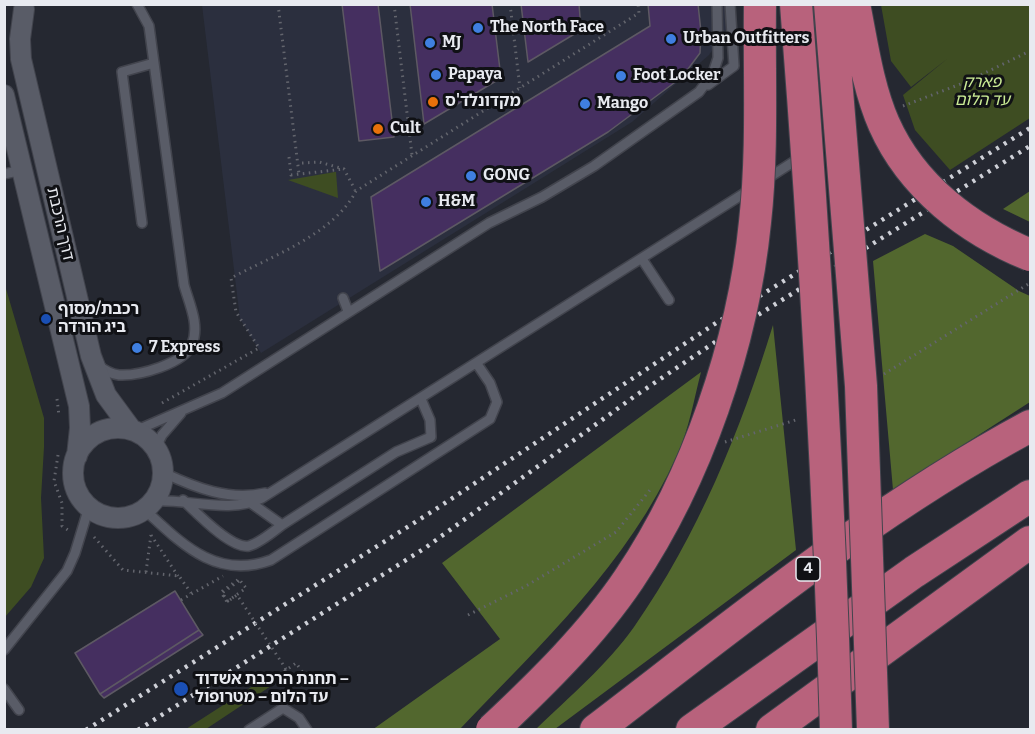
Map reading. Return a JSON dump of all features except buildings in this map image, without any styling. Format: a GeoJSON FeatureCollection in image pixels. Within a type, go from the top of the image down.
{"type":"FeatureCollection","features":[{"type":"Feature","properties":{"kind":"highway"},"geometry":{"type":"LineString","coordinates":[[492,729],[575,647],[629,579],[676,498],[705,432],[731,345],[755,222],[759,160],[760,4]]}},
{"type":"Feature","properties":{"kind":"highway"},"geometry":{"type":"LineString","coordinates":[[796,4],[813,223],[832,592],[836,729]]}},
{"type":"Feature","properties":{"kind":"highway"},"geometry":{"type":"LineString","coordinates":[[831,4],[861,386],[873,729]]}},
{"type":"Feature","properties":{"kind":"highway"},"geometry":{"type":"LineString","coordinates":[[854,4],[883,122],[903,158],[940,200],[962,218],[993,239],[1030,255]]}},
{"type":"Feature","properties":{"kind":"highway","name":"4"},"geometry":{"type":"LineString","coordinates":[[596,729],[803,573],[915,496],[1030,426]]}},
{"type":"Feature","properties":{"kind":"highway"},"geometry":{"type":"LineString","coordinates":[[692,729],[914,572],[1030,496]]}},
{"type":"Feature","properties":{"kind":"highway"},"geometry":{"type":"LineString","coordinates":[[772,729],[1030,543]]}},
{"type":"Feature","properties":{"kind":"street"},"geometry":{"type":"LineString","coordinates":[[4,21],[25,7]]}},
{"type":"Feature","properties":{"kind":"street","name":"דרך הרכבת"},"geometry":{"type":"LineString","coordinates":[[25,7],[20,39],[21,59],[91,356],[106,395],[133,430]]}},
{"type":"Feature","properties":{"kind":"street","name":"דרך הרכבת"},"geometry":{"type":"LineString","coordinates":[[4,95],[13,172],[79,406],[80,428],[67,454]]}},
{"type":"Feature","properties":{"kind":"street"},"geometry":{"type":"LineString","coordinates":[[118,428],[133,430],[156,447],[164,473],[161,488],[150,505],[129,517],[116,518],[99,514],[80,496],[67,454],[99,432],[118,428]]}},
{"type":"Feature","properties":{"kind":"lane"},"geometry":{"type":"LineString","coordinates":[[91,356],[106,370],[125,375],[178,360],[193,343],[193,317],[184,285],[149,26],[137,4]]}},
{"type":"Feature","properties":{"kind":"lane"},"geometry":{"type":"LineString","coordinates":[[699,92],[713,73],[718,58],[717,4]]}},
{"type":"Feature","properties":{"kind":"lane"},"geometry":{"type":"LineString","coordinates":[[133,430],[222,393],[489,223],[542,197],[594,166],[699,92],[734,66],[730,4]]}},
{"type":"Feature","properties":{"kind":"lane"},"geometry":{"type":"LineString","coordinates":[[142,223],[122,72],[154,63]]}},
{"type":"Feature","properties":{"kind":"lane"},"geometry":{"type":"LineString","coordinates":[[847,127],[830,138],[857,181]]}},
{"type":"Feature","properties":{"kind":"lane"},"geometry":{"type":"LineString","coordinates":[[150,505],[183,500],[226,505],[250,503],[273,491],[477,364],[820,144]]}},
{"type":"Feature","properties":{"kind":"lane"},"geometry":{"type":"LineString","coordinates":[[642,259],[669,300]]}},
{"type":"Feature","properties":{"kind":"lane"},"geometry":{"type":"LineString","coordinates":[[343,298],[348,311]]}},
{"type":"Feature","properties":{"kind":"lane"},"geometry":{"type":"LineString","coordinates":[[150,505],[195,554],[230,565],[243,566],[271,560],[480,427],[495,411],[497,402],[495,393],[477,364]]}},
{"type":"Feature","properties":{"kind":"lane"},"geometry":{"type":"LineString","coordinates":[[183,500],[216,529],[242,546],[252,545],[396,453],[431,437],[432,430],[421,399]]}},
{"type":"Feature","properties":{"kind":"lane"},"geometry":{"type":"LineString","coordinates":[[156,447],[162,435],[185,410]]}},
{"type":"Feature","properties":{"kind":"lane"},"geometry":{"type":"LineString","coordinates":[[426,441],[435,456]]}},
{"type":"Feature","properties":{"kind":"lane"},"geometry":{"type":"LineString","coordinates":[[164,473],[221,494],[247,496],[273,491]]}},
{"type":"Feature","properties":{"kind":"lane"},"geometry":{"type":"LineString","coordinates":[[250,503],[282,525]]}},
{"type":"Feature","properties":{"kind":"lane"},"geometry":{"type":"LineString","coordinates":[[4,650],[66,571],[75,553],[89,507]]}},
{"type":"Feature","properties":{"kind":"lane"},"geometry":{"type":"LineString","coordinates":[[4,689],[19,711]]}},
{"type":"Feature","properties":{"kind":"lane"},"geometry":{"type":"LineString","coordinates":[[249,729],[283,708],[299,718],[307,729]]}},
{"type":"Feature","properties":{"kind":"path"},"geometry":{"type":"LineString","coordinates":[[278,4],[299,174]]}},
{"type":"Feature","properties":{"kind":"path"},"geometry":{"type":"LineString","coordinates":[[394,4],[412,156]]}},
{"type":"Feature","properties":{"kind":"path"},"geometry":{"type":"LineString","coordinates":[[510,4],[520,88]]}},
{"type":"Feature","properties":{"kind":"path"},"geometry":{"type":"LineString","coordinates":[[157,406],[259,348],[236,312],[231,278],[324,228],[348,207],[356,191],[639,13],[638,4]]}},
{"type":"Feature","properties":{"kind":"path"},"geometry":{"type":"LineString","coordinates":[[901,106],[966,82],[1030,51]]}},
{"type":"Feature","properties":{"kind":"path"},"geometry":{"type":"LineString","coordinates":[[289,157],[291,175],[344,169]]}},
{"type":"Feature","properties":{"kind":"path"},"geometry":{"type":"LineString","coordinates":[[302,163],[319,162],[344,169],[356,191]]}},
{"type":"Feature","properties":{"kind":"path"},"geometry":{"type":"LineString","coordinates":[[875,379],[906,363],[1030,283]]}},
{"type":"Feature","properties":{"kind":"path"},"geometry":{"type":"LineString","coordinates":[[56,392],[60,421]]}},
{"type":"Feature","properties":{"kind":"path"},"geometry":{"type":"LineString","coordinates":[[722,443],[804,417]]}},
{"type":"Feature","properties":{"kind":"path"},"geometry":{"type":"LineString","coordinates":[[67,454],[54,481],[62,503],[62,526],[70,530]]}},
{"type":"Feature","properties":{"kind":"path"},"geometry":{"type":"LineString","coordinates":[[468,615],[526,586],[616,532],[652,488]]}},
{"type":"Feature","properties":{"kind":"path"},"geometry":{"type":"LineString","coordinates":[[146,572],[152,533],[190,593]]}},
{"type":"Feature","properties":{"kind":"path"},"geometry":{"type":"LineString","coordinates":[[92,534],[123,570],[179,576]]}},
{"type":"Feature","properties":{"kind":"path"},"geometry":{"type":"LineString","coordinates":[[181,600],[190,593],[243,566]]}},
{"type":"Feature","properties":{"kind":"path"},"geometry":{"type":"LineString","coordinates":[[239,581],[222,592],[228,601],[246,588],[239,579],[221,592],[227,602],[237,596],[280,659],[286,669],[277,676],[284,686],[303,673],[296,663],[278,676],[284,684],[301,672]]}},
{"type":"Feature","properties":{"kind":"shaded area"},"geometry":{"type":"Polygon","coordinates":[[[725,4],[727,28],[709,55],[632,122],[261,353],[240,319],[202,5],[725,4]]]}},
{"type":"Feature","properties":{"kind":"green space","name":"פארק עד הלום"},"geometry":{"type":"Polygon","coordinates":[[[881,5],[1030,5],[1030,118],[950,170],[915,130],[903,95],[947,59],[911,87],[891,61],[881,5]]]}},
{"type":"Feature","properties":{"kind":"green space"},"geometry":{"type":"Polygon","coordinates":[[[335,172],[338,198],[288,180],[335,172]]]}},
{"type":"Feature","properties":{"kind":"green space"},"geometry":{"type":"Polygon","coordinates":[[[1030,191],[1030,222],[1003,209],[1030,191]]]}},
{"type":"Feature","properties":{"kind":"green space"},"geometry":{"type":"Polygon","coordinates":[[[925,234],[953,246],[1030,296],[1030,402],[893,490],[873,261],[925,234]]]}},
{"type":"Feature","properties":{"kind":"green space"},"geometry":{"type":"Polygon","coordinates":[[[4,282],[44,418],[41,498],[44,558],[31,587],[5,617],[4,282]]]}},
{"type":"Feature","properties":{"kind":"green space"},"geometry":{"type":"Polygon","coordinates":[[[773,325],[796,550],[555,729],[536,729],[612,654],[634,627],[657,592],[715,482],[746,404],[773,325]]]}},
{"type":"Feature","properties":{"kind":"green space"},"geometry":{"type":"Polygon","coordinates":[[[701,372],[685,435],[657,494],[634,532],[608,567],[551,634],[460,729],[372,730],[500,639],[442,563],[701,372]]]}},
{"type":"Feature","properties":{"kind":"green space"},"geometry":{"type":"Polygon","coordinates":[[[270,675],[274,684],[206,729],[186,729],[270,675]]]}},
{"type":"Feature","properties":{"kind":"railway"},"geometry":{"type":"LineString","coordinates":[[86,730],[436,509],[716,323],[1030,128]]}},
{"type":"Feature","properties":{"kind":"railway"},"geometry":{"type":"LineString","coordinates":[[138,730],[425,548],[635,396],[724,336],[1030,146]]}},
{"type":"Feature","properties":{"kind":"place","name":"The North Face"},"geometry":{"type":"Point","coordinates":[478,28]}},
{"type":"Feature","properties":{"kind":"place","name":"Urban Outfitters"},"geometry":{"type":"Point","coordinates":[671,39]}},
{"type":"Feature","properties":{"kind":"place","name":"MJ"},"geometry":{"type":"Point","coordinates":[430,43]}},
{"type":"Feature","properties":{"kind":"place","name":"Papaya"},"geometry":{"type":"Point","coordinates":[436,75]}},
{"type":"Feature","properties":{"kind":"place","name":"Foot Locker"},"geometry":{"type":"Point","coordinates":[621,76]}},
{"type":"Feature","properties":{"kind":"place","name":"מקדונלד'ס"},"geometry":{"type":"Point","coordinates":[433,102]}},
{"type":"Feature","properties":{"kind":"place","name":"Mango"},"geometry":{"type":"Point","coordinates":[585,104]}},
{"type":"Feature","properties":{"kind":"place","name":"Cult"},"geometry":{"type":"Point","coordinates":[378,129]}},
{"type":"Feature","properties":{"kind":"place","name":"GONG"},"geometry":{"type":"Point","coordinates":[471,176]}},
{"type":"Feature","properties":{"kind":"place","name":"H&M"},"geometry":{"type":"Point","coordinates":[426,202]}},
{"type":"Feature","properties":{"kind":"place","name":"רכבת/מסוף ביג הורדה"},"geometry":{"type":"Point","coordinates":[46,319]}},
{"type":"Feature","properties":{"kind":"place","name":"7 Express"},"geometry":{"type":"Point","coordinates":[137,348]}},
{"type":"Feature","properties":{"kind":"place","name":"תחנת הרכבת אשדוד – עד הלום – מטרופול"},"geometry":{"type":"Point","coordinates":[181,689]}}]}
